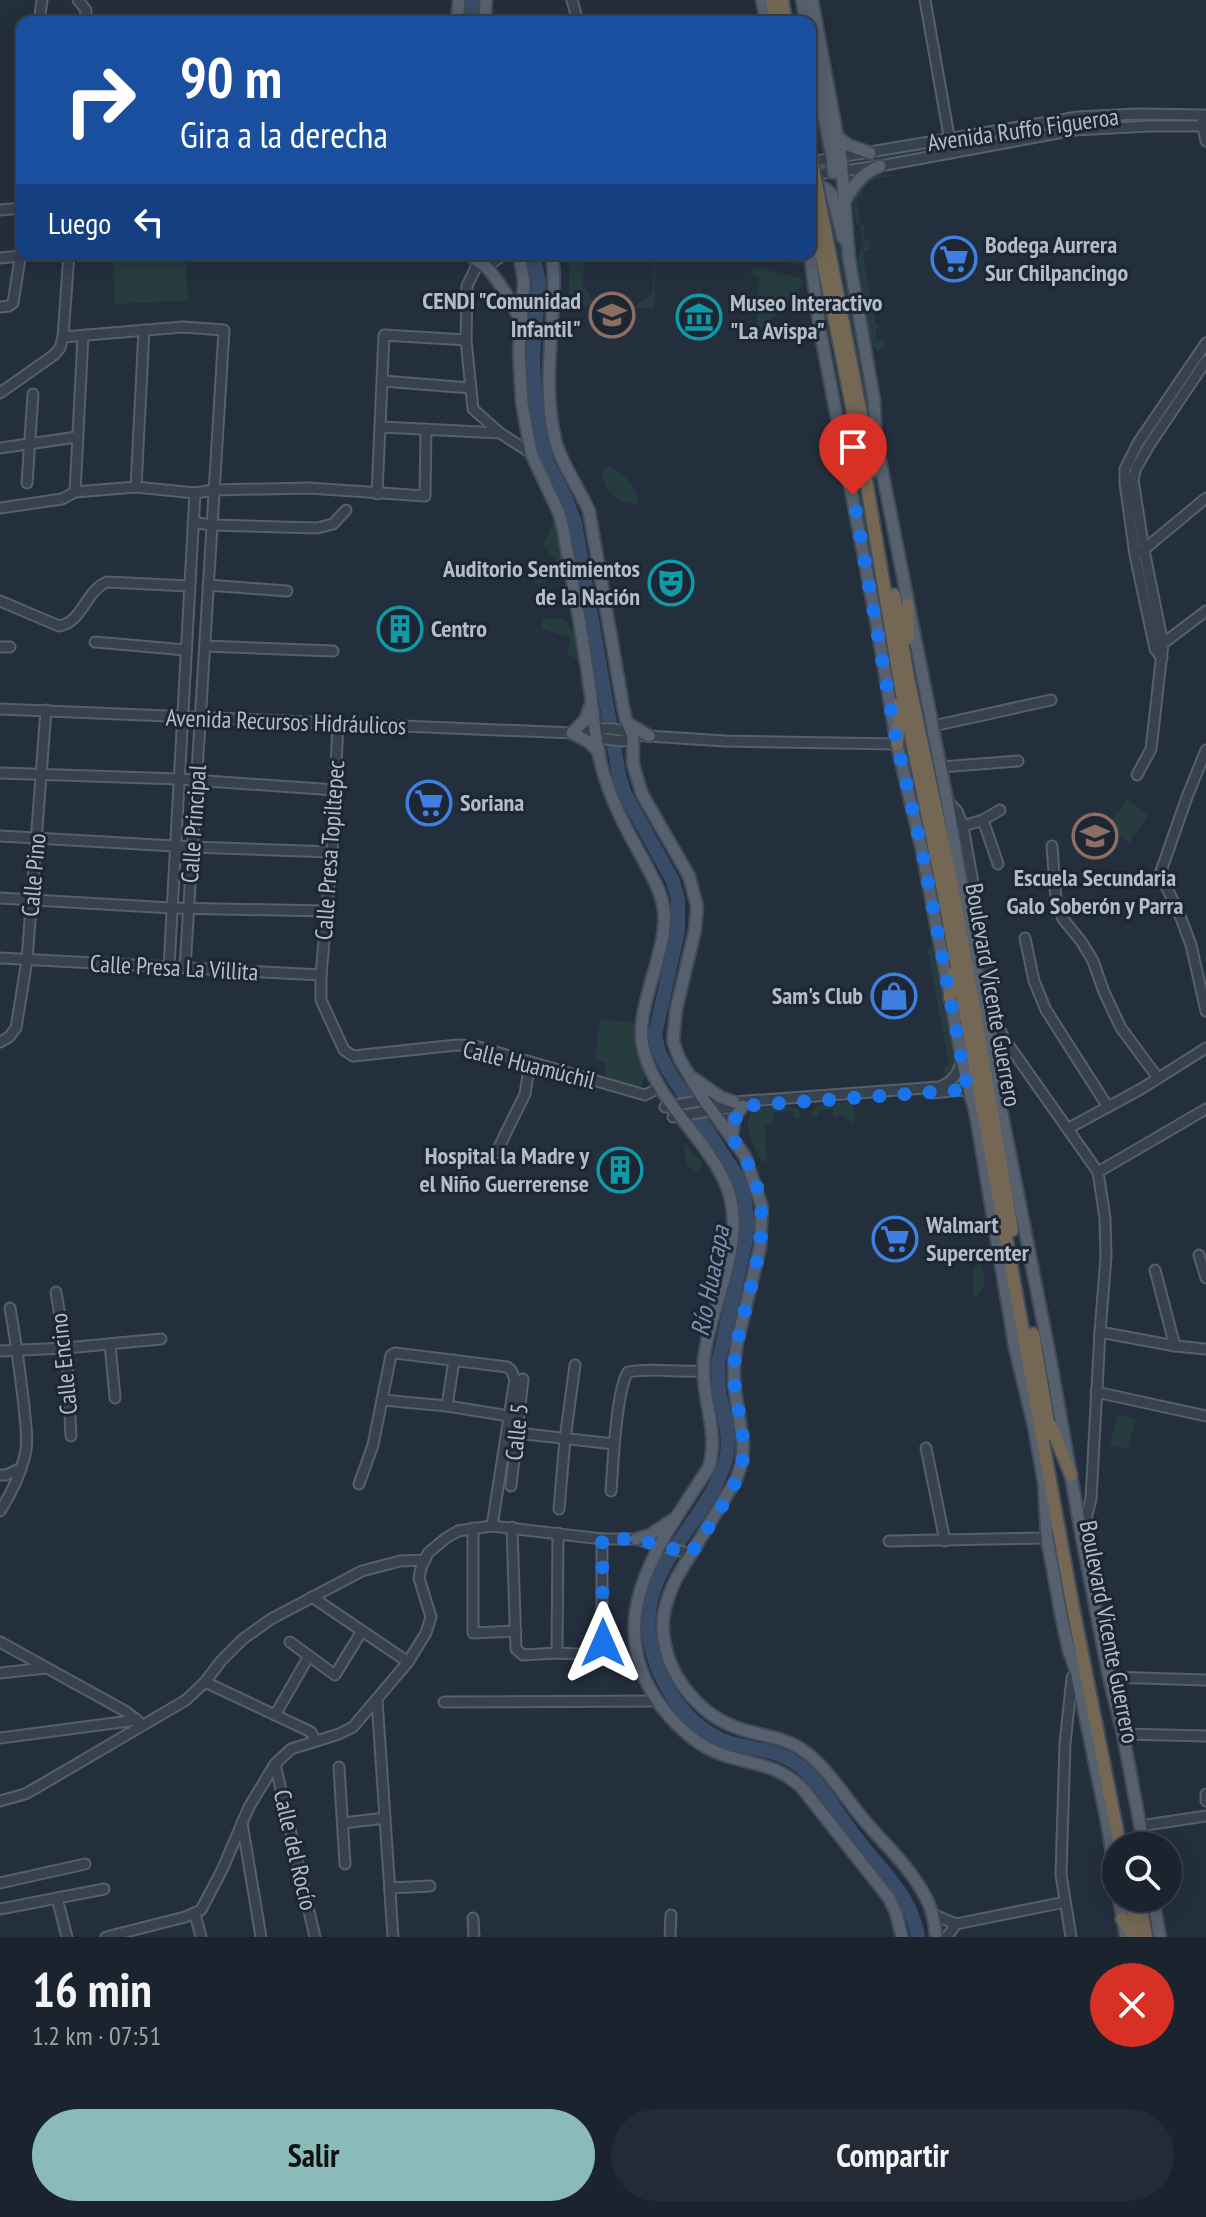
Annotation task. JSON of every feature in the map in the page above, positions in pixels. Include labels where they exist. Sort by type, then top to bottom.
[{"type":"highway","name":"Boulevard Vicente Guerrero","points":[[816,202],[869,450],[904,683],[1075,1621],[1117,1832]]},
{"type":"highway","points":[[897,744],[908,605]]},
{"type":"highway","name":"Boulevard Vicente Guerrero","points":[[904,683],[951,881],[1081,1613],[1125,1832]]},
{"type":"highway","points":[[950,998],[955,963]]},
{"type":"highway","points":[[1047,1416],[1071,1475]]},
{"type":"highway","points":[[1044,1483],[1058,1525]]},
{"type":"highway","points":[[1133,1912],[1136,1937]]},
{"type":"highway","points":[[1142,1912],[1146,1937]]},
{"type":"highway","points":[[1122,1919],[1136,1937]]},
{"type":"main road","points":[[816,22],[837,136],[836,158]]},
{"type":"main road","points":[[816,70],[836,158]]},
{"type":"main road","points":[[837,136],[848,145],[870,153]]},
{"type":"main road","name":"Boulevard Vicente Guerrero","points":[[836,158],[845,201],[849,258],[869,371],[876,440],[941,767],[1001,1109],[1082,1538],[1141,1832]]},
{"type":"main road","points":[[845,201],[861,176],[880,166]]},
{"type":"main road","points":[[816,188],[825,188],[832,195],[849,258]]},
{"type":"main road","points":[[520,260],[524,282],[520,376],[531,453],[563,528],[592,703],[612,798],[658,888],[664,908],[664,927],[644,1015],[642,1041],[651,1070],[669,1105],[709,1155],[727,1187],[733,1217],[729,1254],[710,1331],[704,1371],[713,1454],[709,1467],[646,1570],[636,1601],[635,1641],[640,1669],[669,1717],[702,1745],[779,1770],[803,1789],[889,1898],[902,1937]]},
{"type":"main road","points":[[553,260],[549,390],[555,439],[589,511],[626,731],[642,794],[679,856],[695,891],[695,930],[673,1026],[673,1041],[689,1075],[745,1156],[763,1214],[760,1247],[734,1364],[743,1443],[742,1462],[736,1480],[677,1577],[665,1609],[663,1629],[667,1651],[675,1673],[689,1693],[717,1719],[791,1743],[812,1757],[908,1870],[926,1897],[936,1937]]},
{"type":"main road","name":"Boulevard Vicente Guerrero","points":[[811,260],[820,330],[897,744],[922,850],[968,1092],[976,1116],[1015,1348],[1034,1427],[1044,1483],[1047,1538],[1062,1620],[1076,1671],[1109,1832]]},
{"type":"main road","points":[[478,261],[515,307],[521,322]]},
{"type":"main road","points":[[592,703],[585,720],[572,733],[589,742],[599,738]]},
{"type":"main road","points":[[626,731],[635,729],[649,736]]},
{"type":"main road","points":[[689,1075],[720,1097],[738,1104],[732,1138]]},
{"type":"main road","points":[[636,1539],[650,1535],[678,1514]]},
{"type":"main road","points":[[636,1539],[645,1551],[646,1570]]},
{"type":"main road","points":[[1121,1912],[1126,1937]]},
{"type":"main road","points":[[1156,1912],[1160,1937]]},
{"type":"street","points":[[925,0],[952,153]]},
{"type":"street","name":"Avenida Ruffo Figueroa","points":[[816,161],[1078,117],[1137,114],[1204,120]]},
{"type":"street","points":[[1204,120],[1206,141]]},
{"type":"street","name":"Avenida Ruffo Figueroa","points":[[816,174],[880,166],[1075,130],[1204,120]]},
{"type":"street","points":[[0,307],[13,303],[20,260]]},
{"type":"street","points":[[0,393],[60,348],[69,260]]},
{"type":"street","points":[[478,261],[467,286],[466,340],[473,409],[500,433],[531,453]]},
{"type":"street","name":"Calle Principal","points":[[144,330],[183,327],[224,330],[185,968]]},
{"type":"street","points":[[63,337],[144,330],[136,487]]},
{"type":"street","points":[[377,494],[384,335],[466,340]]},
{"type":"street","points":[[75,492],[83,336]]},
{"type":"street","points":[[1137,775],[1151,749],[1162,658],[1125,483],[1125,469],[1138,443],[1206,343]]},
{"type":"street","points":[[1140,553],[1133,480],[1136,468],[1206,361]]},
{"type":"street","points":[[383,381],[470,388]]},
{"type":"street","points":[[27,483],[33,394]]},
{"type":"street","points":[[381,427],[500,433]]},
{"type":"street","points":[[0,508],[62,499],[75,492],[136,487],[195,493],[309,488],[425,496],[426,429]]},
{"type":"street","points":[[0,448],[77,437]]},
{"type":"street","name":"Calle Principal","points":[[169,967],[195,493]]},
{"type":"street","points":[[1140,553],[1206,498]]},
{"type":"street","points":[[193,522],[317,528],[333,524],[346,510]]},
{"type":"street","points":[[0,601],[59,626],[71,621],[97,587],[107,582],[189,586]]},
{"type":"street","points":[[208,585],[287,591]]},
{"type":"street","points":[[1159,646],[1206,611]]},
{"type":"street","points":[[95,642],[186,650]]},
{"type":"street","points":[[205,646],[333,651]]},
{"type":"street","points":[[933,726],[1051,700]]},
{"type":"street","name":"Avenida Recursos Hidráulicos","points":[[0,709],[572,733],[599,738],[626,731]]},
{"type":"street","name":"Calle Pino","points":[[4,1040],[16,1028],[27,960],[46,710]]},
{"type":"street","name":"Calle Presa Topiltepec","points":[[338,724],[321,1000],[344,1050],[353,1056]]},
{"type":"street","points":[[649,736],[725,741],[897,744]]},
{"type":"street","points":[[1206,750],[1160,874],[1191,945],[1206,1011]]},
{"type":"street","points":[[941,767],[1018,761]]},
{"type":"street","points":[[0,773],[179,779],[335,790]]},
{"type":"street","points":[[947,800],[957,811],[963,826],[998,1026],[1098,1172],[1106,1231],[1091,1499],[1082,1538]]},
{"type":"street","points":[[963,826],[983,820],[1000,810]]},
{"type":"street","points":[[983,820],[998,864]]},
{"type":"street","points":[[0,836],[332,852]]},
{"type":"street","points":[[1052,846],[1056,900],[1063,919],[1093,961],[1121,1028],[1158,1078]]},
{"type":"street","points":[[0,898],[171,908],[326,911]]},
{"type":"street","points":[[1025,938],[1034,981],[1046,1010],[1108,1107]]},
{"type":"street","name":"Calle Presa La Villita","points":[[0,958],[321,975]]},
{"type":"street","points":[[642,1041],[647,1071],[655,1090],[669,1105],[968,1092]]},
{"type":"street","name":"Calle Huamúchil","points":[[353,1056],[457,1045],[475,1046],[645,1095],[655,1090]]},
{"type":"street","points":[[1069,1128],[1206,1048]]},
{"type":"street","points":[[738,1104],[939,1087],[956,1076],[962,1060]]},
{"type":"street","points":[[496,1153],[525,1094],[530,1063]]},
{"type":"street","points":[[677,1117],[708,1105]]},
{"type":"street","points":[[1098,1172],[1206,1109]]},
{"type":"street","points":[[1199,1255],[1206,1278]]},
{"type":"street","points":[[1155,1270],[1175,1346]]},
{"type":"street","name":"Calle Encino","points":[[56,1292],[66,1348],[71,1436]]},
{"type":"street","name":"Calle Encino","points":[[0,1511],[13,1491],[25,1458],[27,1441],[18,1349],[10,1308]]},
{"type":"street","points":[[1100,1332],[1206,1349]]},
{"type":"street","points":[[0,1351],[161,1339]]},
{"type":"street","points":[[110,1344],[115,1398]]},
{"type":"street","points":[[359,1484],[373,1445],[391,1355],[395,1353],[507,1367],[515,1379],[492,1526]]},
{"type":"street","points":[[447,1406],[454,1360]]},
{"type":"street","points":[[559,1509],[575,1365]]},
{"type":"street","points":[[611,1491],[614,1444],[622,1390],[628,1372],[704,1371]]},
{"type":"street","name":"Calle 5","points":[[511,1486],[523,1379]]},
{"type":"street","points":[[1096,1392],[1206,1416]]},
{"type":"street","points":[[382,1400],[509,1416]]},
{"type":"street","points":[[517,1433],[614,1444]]},
{"type":"street","points":[[926,1448],[945,1541]]},
{"type":"street","points":[[0,1475],[19,1469]]},
{"type":"street","points":[[1077,1502],[1087,1503],[1091,1499]]},
{"type":"street","points":[[110,1937],[201,1910],[263,1781],[275,1764],[291,1749],[353,1727],[408,1662],[426,1633],[431,1617],[419,1578],[421,1568],[428,1553],[446,1538],[473,1528],[512,1527],[602,1539],[636,1539],[689,1554]]},
{"type":"street","points":[[512,1527],[516,1649],[523,1655],[597,1655],[602,1651],[602,1539]]},
{"type":"street","points":[[473,1528],[473,1633],[516,1631]]},
{"type":"street","points":[[557,1653],[558,1533]]},
{"type":"street","points":[[889,1541],[1047,1538]]},
{"type":"street","points":[[0,1801],[25,1794],[140,1722],[186,1700],[243,1639],[271,1619],[362,1571],[400,1561],[425,1560]]},
{"type":"street","points":[[312,1597],[408,1662]]},
{"type":"street","points":[[290,1642],[335,1675],[362,1631]]},
{"type":"street","points":[[0,1642],[140,1722]]},
{"type":"street","points":[[275,1715],[309,1656]]},
{"type":"street","points":[[0,1673],[46,1668]]},
{"type":"street","points":[[1071,1937],[1061,1875],[1065,1744],[1072,1678],[1076,1671]]},
{"type":"street","points":[[1109,1677],[1206,1680]]},
{"type":"street","points":[[205,1682],[311,1732],[315,1740]]},
{"type":"street","points":[[377,1700],[393,1937]]},
{"type":"street","points":[[444,1702],[657,1701]]},
{"type":"street","points":[[0,1738],[140,1722]]},
{"type":"street","points":[[1123,1734],[1206,1736]]},
{"type":"street","name":"Calle del Rocío","points":[[275,1764],[315,1937]]},
{"type":"street","points":[[339,1767],[345,1864]]},
{"type":"street","points":[[1206,1794],[1206,1801]]},
{"type":"street","points":[[1140,1826],[1206,1816]]},
{"type":"street","points":[[343,1823],[385,1818]]},
{"type":"street","points":[[242,1823],[261,1937]]},
{"type":"street","points":[[0,1883],[85,1864]]},
{"type":"street","points":[[390,1888],[430,1886]]},
{"type":"street","points":[[0,1909],[104,1889]]},
{"type":"street","points":[[57,1898],[67,1937]]},
{"type":"street","points":[[932,1914],[956,1924],[1065,1902]]},
{"type":"street","points":[[195,1914],[201,1937]]},
{"type":"street","points":[[670,1937],[671,1915]]},
{"type":"street","points":[[473,1918],[474,1937]]},
{"type":"street","points":[[947,1937],[956,1924]]},
{"type":"green space","points":[[816,110],[824,150],[819,151],[816,134]]},
{"type":"green space","points":[[1163,118],[1163,123],[1066,128],[1065,122]]},
{"type":"green space","points":[[1056,124],[1057,131],[968,146],[967,138]]},
{"type":"green space","points":[[945,143],[946,151],[862,165],[860,157]]},
{"type":"green space","points":[[882,174],[896,175],[869,183],[861,198],[856,200],[860,225],[866,225],[864,241],[870,240],[870,249],[863,252],[874,317],[877,318],[875,323],[879,324],[876,341],[883,339],[885,346],[878,352],[871,343],[864,301],[858,258],[863,246],[853,200],[861,184]]},
{"type":"green space","points":[[832,221],[841,243],[872,413],[869,414]]},
{"type":"green space","points":[[112,260],[186,260],[188,301],[115,304]]},
{"type":"green space","points":[[569,260],[584,260],[583,286],[597,306],[569,304]]},
{"type":"green space","points":[[652,260],[656,260],[654,308],[633,308],[652,293],[655,261]]},
{"type":"green space","points":[[780,260],[803,260],[803,263],[796,265]]},
{"type":"green space","points":[[753,266],[800,278],[804,283],[765,327],[756,328],[759,277],[750,275]]},
{"type":"green space","points":[[607,466],[628,480],[635,490],[638,503],[624,502],[612,495],[602,476],[602,469]]},
{"type":"green space","points":[[553,524],[557,525],[562,544],[563,569],[561,575],[535,585],[533,578],[557,563],[543,544]]},
{"type":"green space","points":[[543,618],[564,619],[576,634],[580,660],[567,655],[571,638],[541,629]]},
{"type":"green space","points":[[1127,799],[1148,815],[1129,843],[1107,827]]},
{"type":"green space","points":[[927,947],[932,947],[954,1059],[954,1067],[945,1076],[943,1067],[949,1064]]},
{"type":"green space","points":[[600,1019],[635,1023],[637,1056],[645,1076],[641,1087],[616,1082],[605,1076],[605,1063],[595,1060]]},
{"type":"green space","points":[[853,1102],[855,1124],[842,1116],[833,1117],[833,1109],[818,1110],[818,1117],[812,1114],[821,1104]]},
{"type":"green space","points":[[792,1106],[799,1110],[800,1118],[794,1119],[793,1111],[773,1112],[774,1122],[765,1127],[767,1163],[759,1158],[751,1139],[748,1119],[755,1108]]},
{"type":"green space","points":[[684,1143],[701,1161],[701,1169],[697,1171],[689,1167]]},
{"type":"green space","points":[[981,1263],[984,1282],[974,1298],[973,1269]]},
{"type":"green space","points":[[1118,1414],[1136,1419],[1128,1449],[1110,1445]]},
{"type":"waterway","name":"Río Huacapa","points":[[472,16],[473,0]]},
{"type":"waterway","name":"Río Huacapa","points":[[534,260],[539,282],[533,357],[541,439],[547,462],[575,523],[619,775],[625,794],[673,881],[678,899],[678,931],[655,1035],[668,1070],[737,1176],[747,1217],[747,1235],[718,1364],[727,1433],[726,1460],[704,1505],[663,1569],[649,1615],[650,1641],[667,1687],[676,1702],[699,1726],[728,1742],[785,1757],[810,1775],[897,1889],[909,1908],[918,1937]]},
{"type":"place","name":"Bodega Aurrera Sur Chilpancingo","points":[[954,259]]},
{"type":"place","name":"CENDI \"Comunidad Infantil\"","points":[[612,315]]},
{"type":"place","name":"Museo Interactivo \"La Avispa\"","points":[[699,317]]},
{"type":"place","name":"Auditorio Sentimientos de la Nación","points":[[671,583]]},
{"type":"place","name":"Centro","points":[[400,629]]},
{"type":"place","name":"Soriana","points":[[429,803]]},
{"type":"place","name":"Escuela Secundaria Galo Soberón y Parra","points":[[1095,836]]},
{"type":"place","name":"Sam's Club","points":[[894,996]]},
{"type":"place","name":"Hospital la Madre y el Niño Guerrerense","points":[[620,1170]]},
{"type":"place","name":"Walmart Supercenter","points":[[895,1239]]},
{"type":"route","points":[[603,1643],[602,1539],[636,1539],[691,1554],[736,1480],[742,1462],[743,1443],[734,1364],[760,1247],[763,1214],[745,1156],[732,1138],[738,1111],[743,1106],[813,1100],[968,1092],[922,850],[897,744],[853,495]]}]
